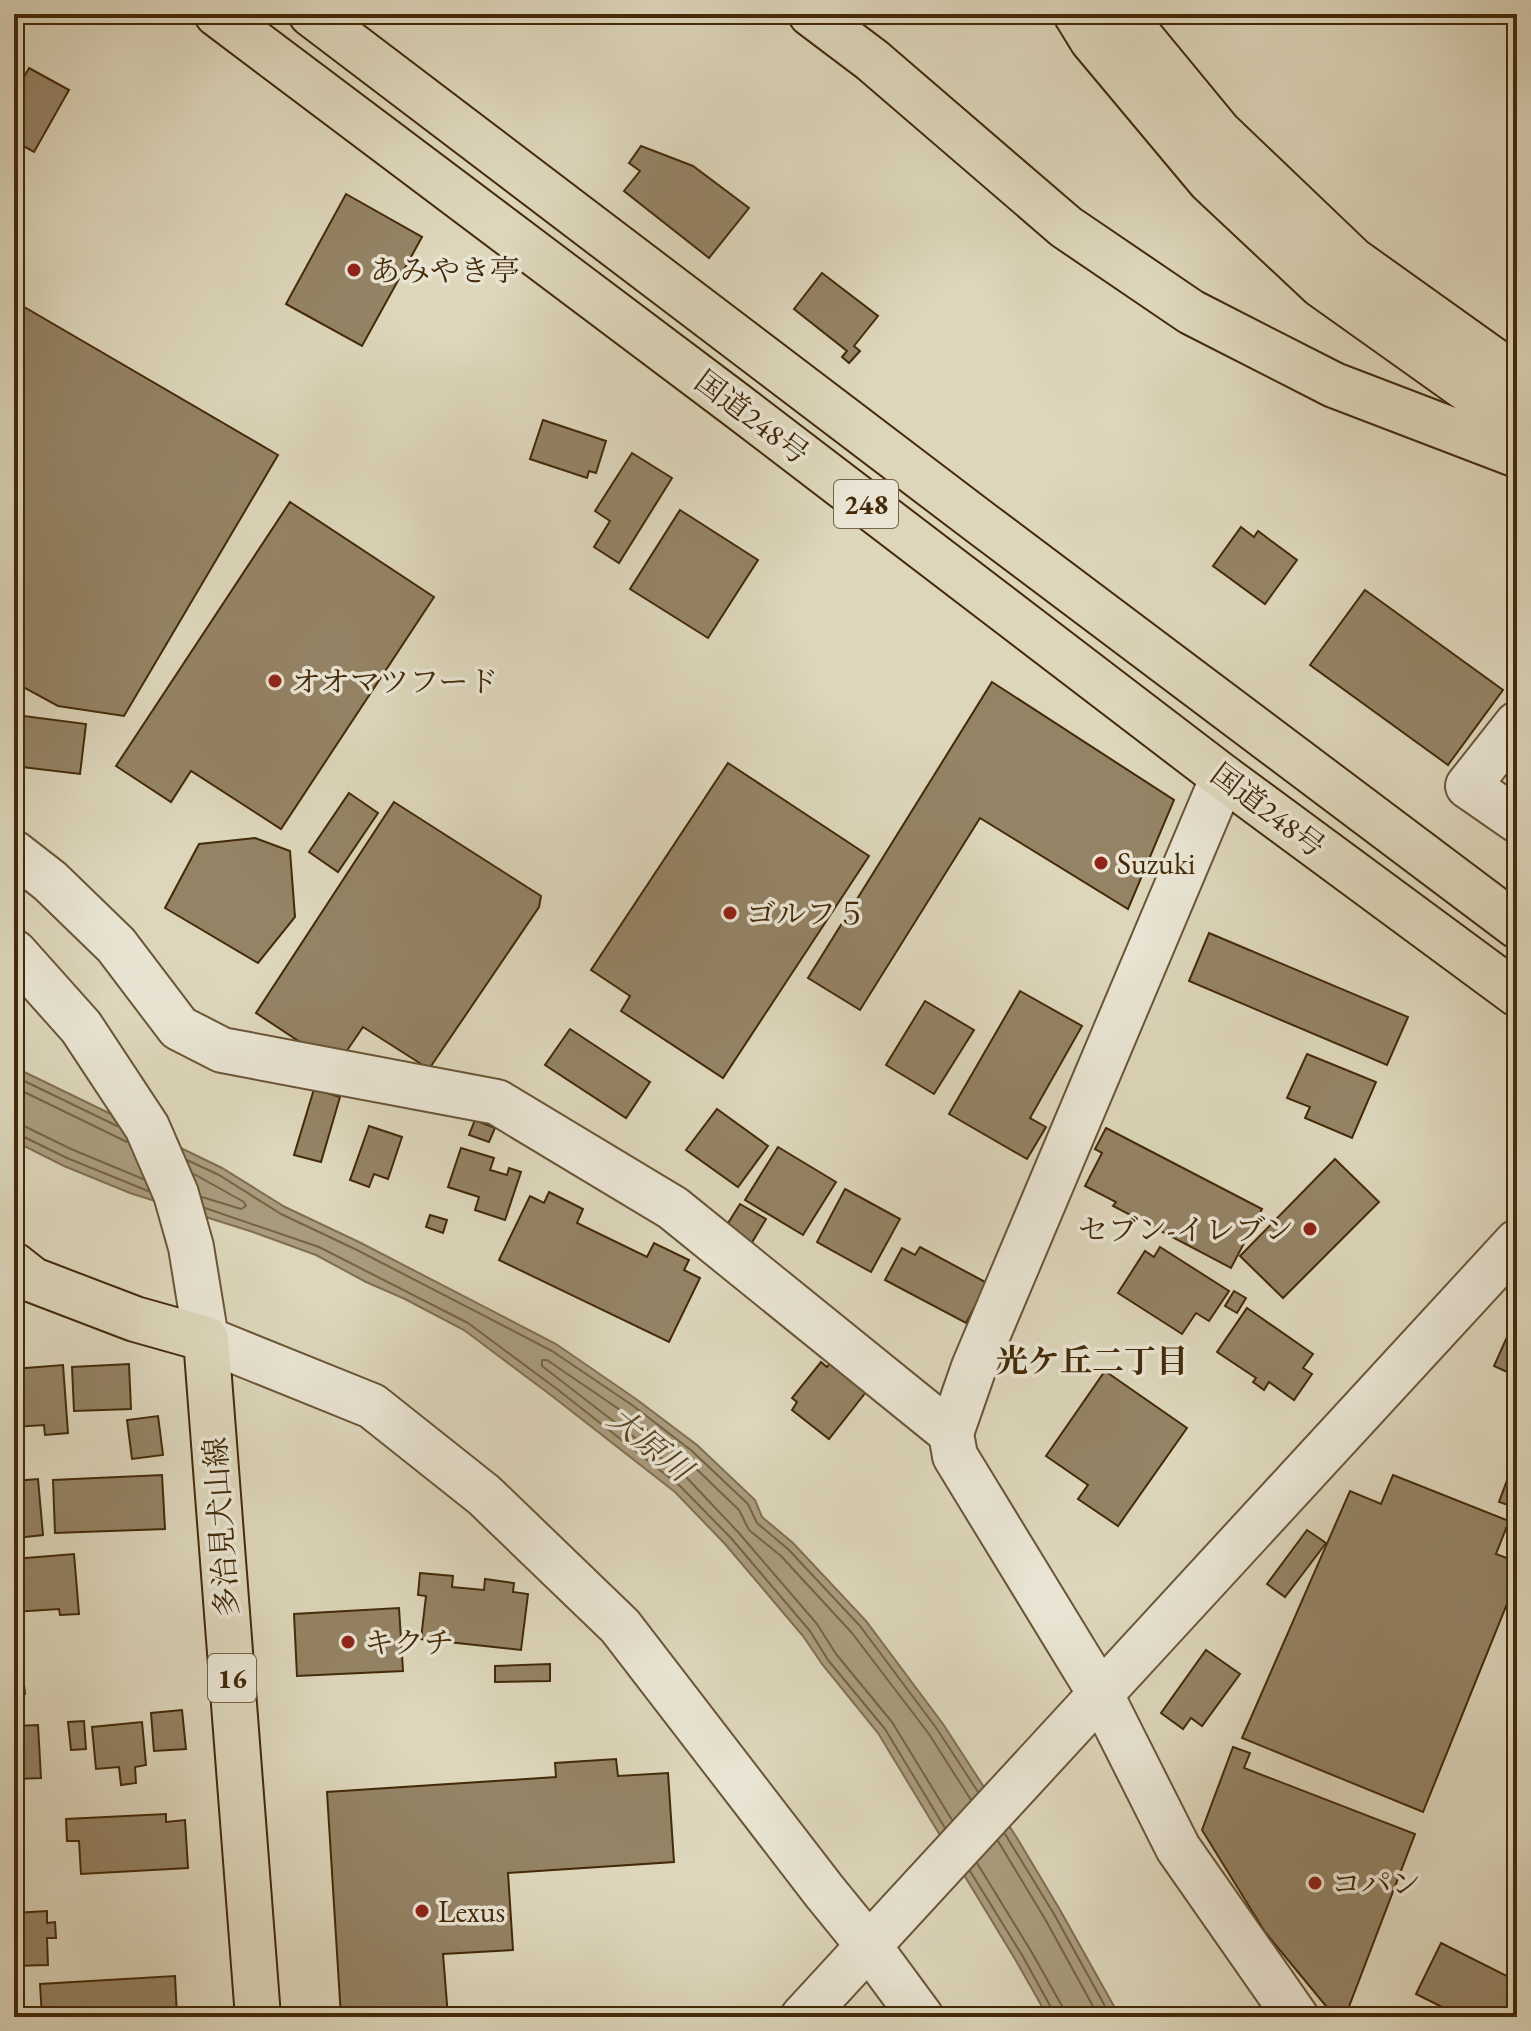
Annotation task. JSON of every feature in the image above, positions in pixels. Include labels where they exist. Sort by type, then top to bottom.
[{"type":"main road","name":"国道248号","points":[[217,14],[1223,777],[1517,994]]},
{"type":"main road","name":"国道248号","points":[[311,14],[1517,926]]},
{"type":"main road","points":[[811,14],[872,60],[1066,227],[1191,312],[1334,385],[1517,455]]},
{"type":"main road","points":[[1076,14],[1092,40],[1210,181],[1321,285],[1505,416],[1517,421]]},
{"type":"main road","points":[[1124,14],[1219,132],[1353,260],[1517,377]]},
{"type":"main road","points":[[14,1265],[33,1280],[135,1319],[206,1339]]},
{"type":"main road","name":"多治見犬山線","points":[[206,1339],[258,2017]]},
{"type":"street","points":[[1517,724],[1468,786],[1517,820]]},
{"type":"street","points":[[1223,777],[974,1367],[951,1433],[955,1456],[1092,1705],[1178,1848],[1296,2017]]},
{"type":"street","points":[[14,853],[50,881],[116,945],[179,1028],[222,1050],[497,1102],[673,1208],[951,1433]]},
{"type":"street","points":[[14,952],[81,1027],[147,1127],[176,1194],[191,1247],[206,1339],[372,1406],[484,1495],[620,1626],[921,2017]]},
{"type":"street","points":[[803,2017],[1517,1242]]},
{"type":"water","name":"大原川","points":[[14,1067],[222,1168],[285,1207],[556,1344],[697,1445],[755,1500],[762,1517],[793,1543],[866,1621],[943,1724],[1017,1838],[1120,2017],[1048,2017],[878,1733],[803,1636],[725,1544],[675,1492],[464,1330],[316,1255],[130,1193],[14,1141]]},
{"type":"building","points":[[29,68],[69,90],[34,152],[14,141],[14,95]]},
{"type":"building","points":[[641,146],[693,166],[749,208],[709,258],[624,191],[640,171],[629,163]]},
{"type":"building","name":"あみやき亭","points":[[346,194],[422,237],[362,346],[286,304]]},
{"type":"building","points":[[822,273],[878,316],[854,346],[860,351],[849,363],[842,357],[847,351],[794,309]]},
{"type":"building","points":[[14,301],[278,455],[124,716],[58,706],[16,683],[14,686]]},
{"type":"building","points":[[543,420],[606,441],[596,473],[589,471],[587,478],[530,459]]},
{"type":"building","points":[[632,453],[672,478],[619,563],[594,547],[610,521],[595,511]]},
{"type":"building","name":"オオマツフード","points":[[290,502],[434,597],[281,829],[191,771],[171,802],[116,766]]},
{"type":"building","points":[[680,510],[758,560],[708,638],[630,589]]},
{"type":"building","points":[[1241,527],[1254,537],[1258,531],[1297,560],[1265,604],[1213,566]]},
{"type":"building","points":[[1365,590],[1503,690],[1448,765],[1310,665]]},
{"type":"building","name":"Suzuki","points":[[992,682],[1174,800],[1128,909],[980,818],[860,1010],[808,978]]},
{"type":"building","points":[[16,715],[86,724],[80,774],[14,766]]},
{"type":"building","name":"ゴルフ５","points":[[728,763],[869,856],[723,1078],[621,1011],[630,996],[591,970]]},
{"type":"building","points":[[349,793],[378,813],[338,872],[309,852]]},
{"type":"building","points":[[394,802],[541,896],[539,907],[429,1069],[363,1027],[346,1052],[300,1042],[256,1013]]},
{"type":"building","points":[[255,838],[290,851],[295,917],[258,963],[165,908],[199,844]]},
{"type":"building","points":[[1209,933],[1408,1017],[1387,1065],[1189,981]]},
{"type":"building","points":[[1020,991],[1082,1026],[1030,1118],[1046,1127],[1027,1159],[949,1114]]},
{"type":"building","points":[[925,1001],[974,1030],[934,1094],[886,1065]]},
{"type":"building","points":[[570,1029],[650,1082],[626,1118],[545,1065]]},
{"type":"building","points":[[1307,1054],[1376,1082],[1352,1138],[1305,1118],[1310,1107],[1287,1098]]},
{"type":"building","points":[[314,1089],[340,1097],[321,1162],[294,1155]]},
{"type":"building","points":[[717,1109],[768,1146],[738,1187],[686,1150]]},
{"type":"building","points":[[475,1120],[495,1128],[489,1142],[469,1135]]},
{"type":"building","points":[[369,1126],[402,1137],[388,1179],[374,1174],[369,1187],[350,1180]]},
{"type":"building","points":[[1106,1128],[1262,1209],[1231,1268],[1113,1206],[1116,1202],[1085,1186],[1102,1153],[1095,1149]]},
{"type":"building","points":[[778,1147],[836,1182],[803,1235],[745,1200]]},
{"type":"building","points":[[461,1148],[494,1158],[490,1170],[507,1175],[509,1168],[521,1172],[505,1220],[475,1210],[479,1197],[448,1187]]},
{"type":"building","name":"セブン-イレブン","points":[[1335,1159],[1379,1202],[1283,1298],[1240,1256]]},
{"type":"building","points":[[845,1189],[900,1219],[871,1272],[817,1242]]},
{"type":"building","points":[[549,1192],[583,1209],[577,1223],[647,1257],[654,1243],[689,1260],[684,1270],[700,1278],[669,1342],[499,1260],[530,1196],[544,1203]]},
{"type":"building","points":[[740,1204],[766,1219],[751,1244],[725,1228]]},
{"type":"building","points":[[430,1215],[447,1220],[443,1233],[426,1227]]},
{"type":"building","points":[[920,1247],[987,1283],[966,1323],[885,1280],[902,1248],[915,1255]]},
{"type":"building","points":[[1160,1247],[1229,1291],[1209,1321],[1196,1313],[1182,1334],[1118,1293],[1145,1251],[1154,1257]]},
{"type":"building","points":[[1234,1291],[1246,1298],[1237,1313],[1225,1306]]},
{"type":"building","points":[[1247,1308],[1313,1354],[1303,1368],[1312,1374],[1294,1400],[1269,1382],[1264,1390],[1253,1382],[1256,1378],[1217,1352]]},
{"type":"building","points":[[1507,1337],[1517,1341],[1517,1388],[1512,1386],[1516,1376],[1494,1366]]},
{"type":"building","points":[[833,1359],[838,1362],[834,1367],[866,1392],[829,1439],[792,1410],[797,1402],[792,1398],[821,1362],[827,1367]]},
{"type":"building","points":[[129,1364],[131,1409],[74,1411],[72,1367]]},
{"type":"building","points":[[63,1365],[68,1433],[45,1435],[44,1425],[14,1427],[14,1369]]},
{"type":"building","points":[[1105,1371],[1187,1428],[1118,1526],[1078,1499],[1088,1485],[1046,1456]]},
{"type":"building","points":[[158,1416],[163,1455],[132,1459],[127,1420]]},
{"type":"building","points":[[162,1475],[165,1529],[55,1533],[53,1480]]},
{"type":"building","points":[[1393,1475],[1509,1521],[1496,1554],[1517,1562],[1517,1579],[1423,1812],[1242,1738],[1350,1491],[1381,1504]]},
{"type":"building","points":[[1509,1475],[1517,1477],[1517,1508],[1499,1502]]},
{"type":"building","points":[[38,1479],[43,1535],[17,1538],[17,1531],[14,1532],[14,1481]]},
{"type":"building","points":[[1307,1530],[1326,1543],[1285,1597],[1267,1584]]},
{"type":"building","points":[[74,1554],[79,1614],[60,1615],[59,1609],[14,1612],[14,1559]]},
{"type":"building","points":[[420,1573],[453,1576],[452,1587],[484,1590],[485,1579],[514,1583],[513,1592],[528,1594],[521,1650],[421,1639],[426,1596],[418,1595]]},
{"type":"building","name":"キクチ","points":[[399,1608],[403,1671],[297,1676],[294,1614]]},
{"type":"building","points":[[20,1646],[25,1694],[14,1696],[14,1647]]},
{"type":"building","points":[[1206,1650],[1240,1674],[1202,1726],[1191,1718],[1183,1729],[1161,1713]]},
{"type":"building","points":[[550,1664],[550,1681],[495,1682],[495,1666]]},
{"type":"building","points":[[182,1710],[186,1749],[154,1751],[151,1713]]},
{"type":"building","points":[[84,1721],[86,1749],[71,1750],[68,1722]]},
{"type":"building","points":[[142,1722],[146,1765],[135,1767],[136,1783],[121,1785],[119,1767],[96,1769],[92,1727]]},
{"type":"building","points":[[38,1725],[41,1778],[14,1779],[14,1726]]},
{"type":"building","name":"コパン","points":[[1233,1747],[1250,1753],[1244,1768],[1415,1834],[1345,2017],[1335,2017],[1265,1932],[1202,1830]]},
{"type":"building","name":"Lexus","points":[[616,1759],[618,1776],[668,1773],[674,1862],[508,1873],[513,1950],[443,1954],[448,2017],[341,2017],[327,1792],[556,1777],[555,1763]]},
{"type":"building","points":[[166,1814],[166,1822],[185,1820],[188,1868],[81,1874],[79,1841],[67,1841],[66,1819]]},
{"type":"building","points":[[47,1911],[47,1923],[55,1922],[56,1938],[47,1938],[48,1965],[14,1966],[14,1913]]},
{"type":"building","points":[[1441,1943],[1517,1981],[1517,2017],[1462,2017],[1416,1994]]},
{"type":"building","points":[[175,1976],[177,2017],[42,2017],[40,1984]]},
{"type":"place","name":"あみやき亭","points":[[354,270]]},
{"type":"place","name":"オオマツフード","points":[[275,681]]},
{"type":"place","name":"Suzuki","points":[[1101,863]]},
{"type":"place","name":"ゴルフ５","points":[[730,913]]},
{"type":"place","name":"セブン-イレブン","points":[[1310,1229]]},
{"type":"place","name":"キクチ","points":[[348,1642]]},
{"type":"place","name":"コパン","points":[[1315,1883]]},
{"type":"place","name":"Lexus","points":[[422,1911]]},
{"type":"district","name":"光ケ丘二丁目","points":[[1092,1361]]}]
